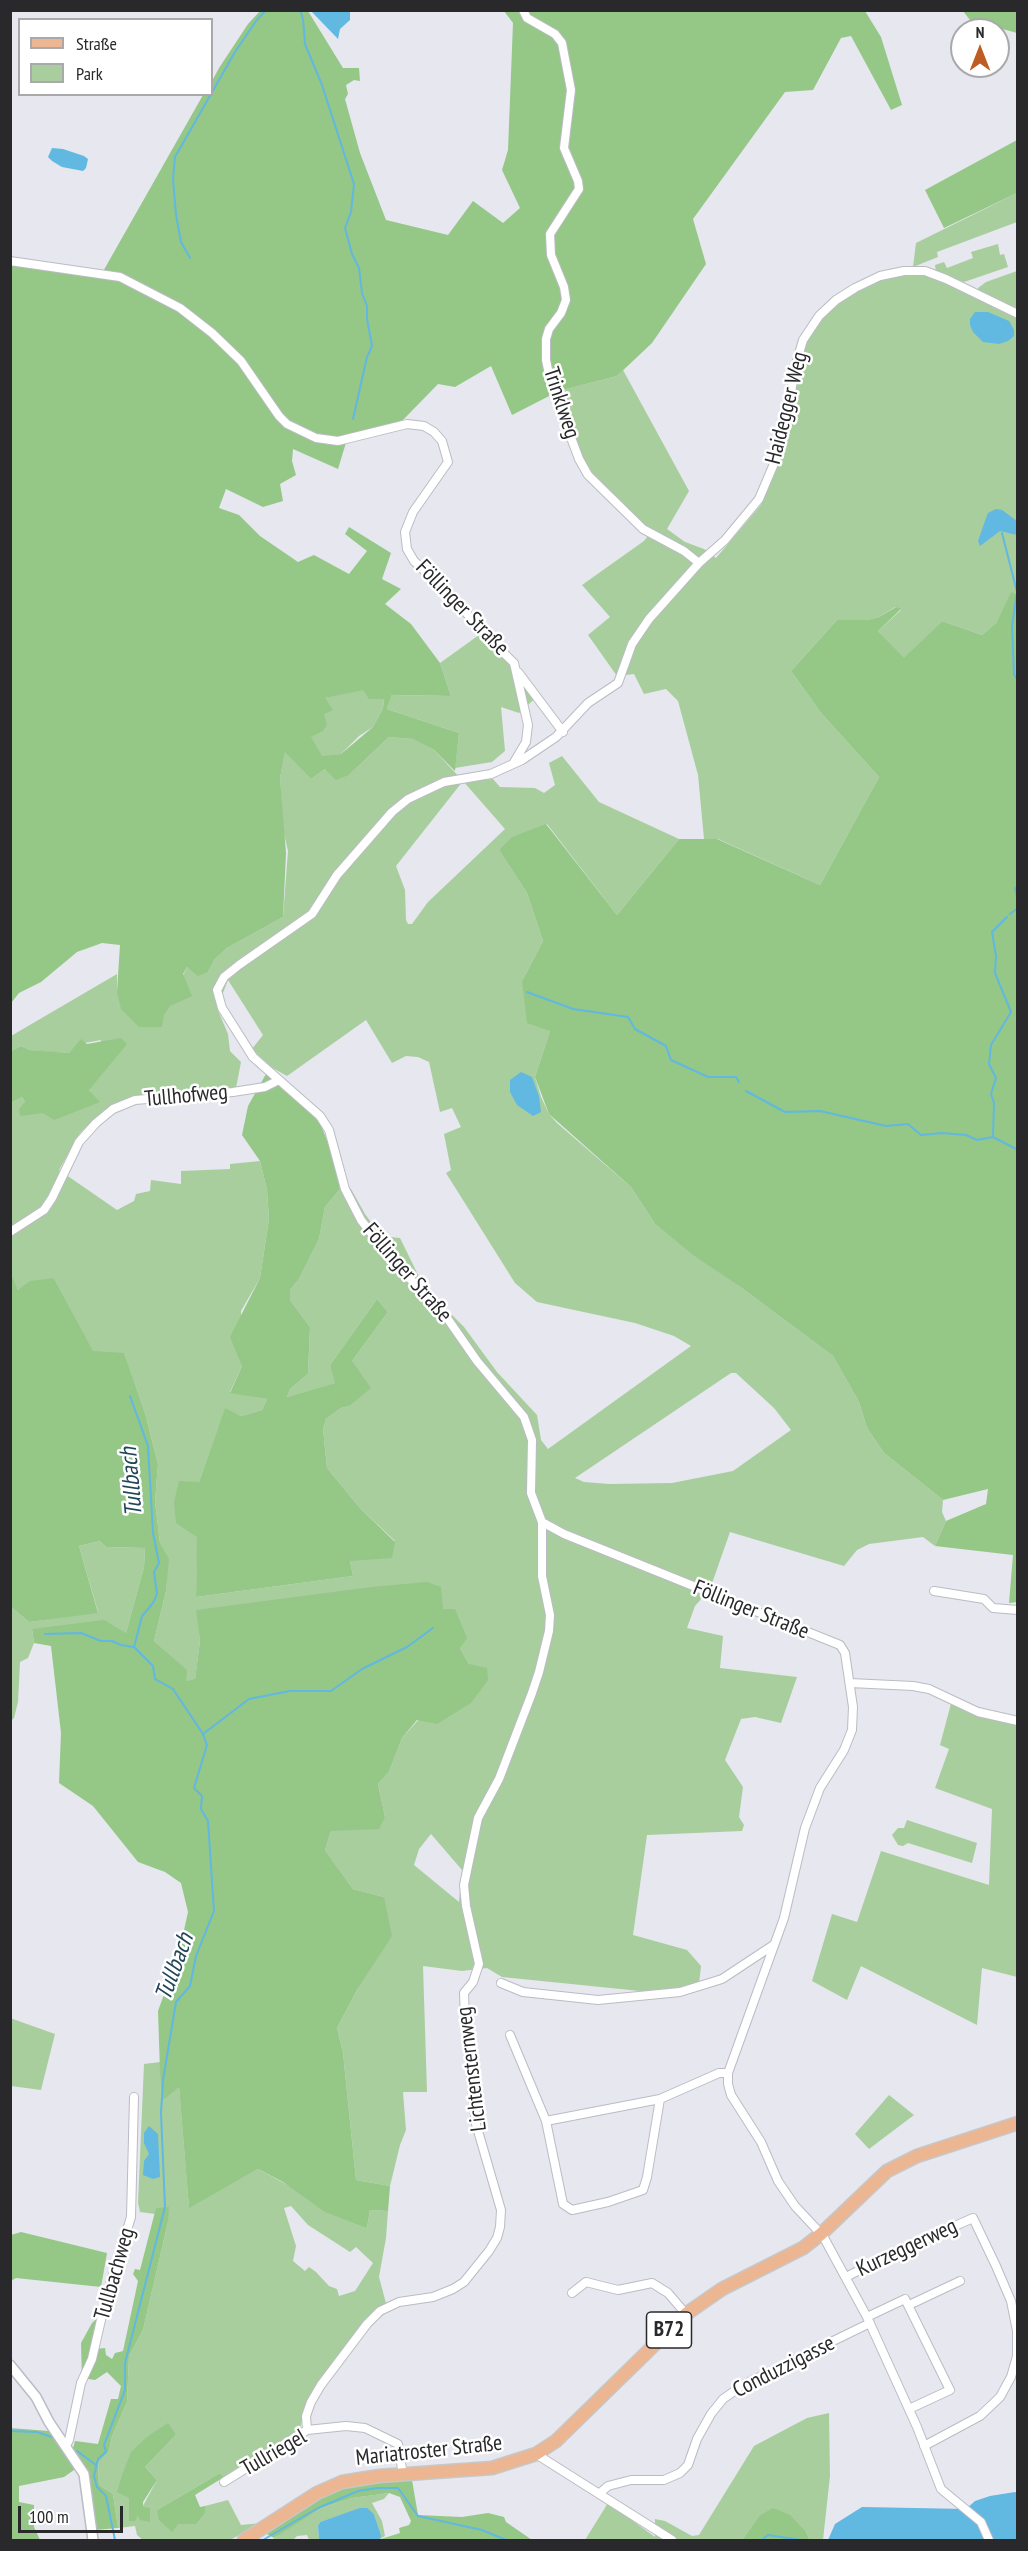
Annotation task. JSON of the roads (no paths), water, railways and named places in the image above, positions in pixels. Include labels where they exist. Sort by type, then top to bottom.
[{"type":"main road","name":"Mariatroster Straße","points":[[244,2541],[330,2486],[361,2478],[492,2468],[536,2454],[563,2435],[686,2314],[722,2289],[787,2257],[821,2234],[877,2179],[898,2165],[924,2154],[1017,2123]]},
{"type":"street","name":"Trinklweg","points":[[524,10],[527,18],[555,34],[562,43],[571,90],[564,148],[578,181],[579,189],[550,234],[551,255],[564,287],[566,300],[561,313],[549,329],[546,339],[546,360],[551,384],[579,459],[588,475],[643,529],[684,551],[699,563]]},
{"type":"street","name":"Föllinger Straße","points":[[10,261],[120,277],[180,308],[212,333],[241,361],[279,416],[293,427],[316,438],[338,441],[407,424],[424,426],[442,441],[448,456],[448,462],[411,517],[405,532],[407,549],[414,561],[456,600],[481,631],[509,657],[517,670],[528,725],[526,742],[513,764],[491,774],[444,782],[408,799],[392,812],[337,875],[312,914],[224,977],[217,990],[222,1008],[253,1057],[306,1101],[329,1130],[345,1189],[361,1220],[403,1273],[445,1315],[477,1361],[524,1417],[532,1440],[531,1493],[542,1522],[564,1534],[840,1646],[845,1653],[854,1707],[852,1730],[844,1750],[820,1788],[812,1808],[805,1828],[784,1917],[728,2073]]},
{"type":"street","name":"Haidegger Weg","points":[[513,764],[563,732],[588,704],[618,683],[636,636],[661,603],[739,524],[765,486],[781,447],[799,351],[809,330],[836,300],[880,276],[904,271],[925,271],[1017,314]]},
{"type":"street","points":[[517,670],[563,732]]},
{"type":"street","name":"Tullhofweg","points":[[10,1232],[44,1210],[79,1142],[113,1109],[135,1100],[233,1092],[265,1087],[279,1080]]},
{"type":"street","name":"Lichtensternweg","points":[[307,2430],[306,2416],[311,2402],[326,2378],[367,2324],[389,2306],[407,2300],[433,2297],[464,2282],[489,2251],[497,2238],[500,2227],[501,2210],[476,2124],[464,1993],[473,1982],[479,1964],[466,1906],[464,1885],[478,1818],[499,1779],[540,1672],[549,1631],[550,1615],[542,1576],[542,1522]]},
{"type":"street","points":[[934,1591],[984,1599],[993,1608],[1017,1610]]},
{"type":"street","points":[[850,1683],[929,1689],[978,1712],[1017,1721]]},
{"type":"street","points":[[501,1983],[523,1992],[598,2000],[680,1992],[722,1979],[772,1946]]},
{"type":"street","points":[[510,2034],[546,2121],[563,2204],[572,2210],[608,2202],[643,2190],[660,2100]]},
{"type":"street","points":[[546,2121],[660,2100],[719,2073],[728,2073],[730,2095],[761,2142],[778,2181],[795,2206],[821,2234]]},
{"type":"street","name":"Tullbachweg","points":[[66,2446],[81,2383],[92,2359],[107,2294],[132,2217],[134,2097]]},
{"type":"street","name":"Kurzeggerweg","points":[[846,2277],[973,2218],[996,2266],[1011,2301],[1017,2331],[1017,2356],[1011,2377],[1000,2397],[980,2416],[924,2446]]},
{"type":"street","name":"Kurzeggerweg","points":[[821,2234],[868,2320],[909,2409],[941,2489],[981,2522],[989,2541]]},
{"type":"street","name":"Kurzeggerweg","points":[[868,2320],[905,2299],[909,2305],[960,2281]]},
{"type":"street","points":[[572,2294],[585,2282],[618,2289],[652,2283],[668,2293],[686,2314]]},
{"type":"street","points":[[909,2305],[950,2390],[909,2409]]},
{"type":"street","name":"Conduzzigasse","points":[[600,2493],[608,2486],[631,2480],[664,2480],[680,2474],[688,2465],[697,2439],[711,2414],[723,2399],[743,2385],[868,2320]]},
{"type":"street","points":[[10,2365],[36,2397],[49,2422],[84,2474],[93,2541]]},
{"type":"street","name":"Tullriegel","points":[[224,2482],[307,2430],[356,2426],[398,2444],[403,2475]]},
{"type":"street","points":[[536,2454],[672,2541]]},
{"type":"water","points":[[311,11],[350,11],[350,20],[340,29],[338,39]]},
{"type":"water","points":[[52,148],[84,156],[88,159],[86,168],[83,171],[62,167],[48,157]]},
{"type":"water","points":[[975,312],[988,312],[1009,321],[1014,330],[1014,336],[999,344],[983,342],[973,332],[970,325],[970,319]]},
{"type":"water","points":[[996,509],[1002,510],[1017,521],[1017,535],[1000,531],[980,546],[978,541],[988,513]]},
{"type":"water","points":[[521,1072],[532,1077],[539,1096],[541,1112],[533,1116],[517,1105],[510,1092],[510,1080]]},
{"type":"water","points":[[149,2126],[158,2134],[160,2177],[153,2179],[143,2175],[144,2161],[149,2154],[144,2143],[144,2133]]},
{"type":"water","points":[[1017,2493],[1017,2540],[828,2540],[835,2524],[862,2507],[966,2509],[975,2501]]},
{"type":"water","points":[[360,2508],[367,2508],[374,2514],[381,2535],[380,2540],[319,2540],[320,2522]]},
{"type":"waterway","points":[[213,90],[235,52],[266,10]]},
{"type":"waterway","points":[[300,10],[305,44],[322,85],[354,184],[351,212],[345,228],[352,254],[359,268],[372,346],[367,357],[353,419]]},
{"type":"waterway","points":[[190,258],[181,242],[176,215],[173,179],[175,157],[210,96]]},
{"type":"waterway","points":[[1002,533],[1017,592],[1012,626],[1014,675],[1018,680]]},
{"type":"waterway","points":[[1018,887],[1015,888],[1018,900]]},
{"type":"waterway","points":[[1010,914],[1018,908]]},
{"type":"waterway","points":[[993,1137],[994,1103],[991,1094],[996,1078],[989,1064],[991,1045],[1011,1012],[995,973],[996,956],[992,932],[1007,917]]},
{"type":"waterway","points":[[527,992],[573,1009],[628,1017],[635,1029],[666,1046],[671,1060],[708,1077],[736,1077],[739,1082]]},
{"type":"waterway","points":[[746,1091],[785,1112],[820,1111],[886,1126],[908,1124],[921,1135],[942,1133],[966,1135],[977,1140],[993,1137],[1018,1150]]},
{"type":"waterway","name":"Tullbach","points":[[115,2540],[106,2496],[97,2487],[94,2476],[98,2459],[106,2452],[104,2445],[125,2390],[125,2363],[165,2207],[161,2113],[163,2080],[176,2002],[190,1986],[196,1956],[214,1911],[208,1821],[201,1809],[202,1796],[194,1788],[207,1745],[203,1734],[173,1689],[155,1679],[153,1666],[134,1647],[142,1616],[157,1594],[154,1572],[159,1563],[153,1533],[148,1446],[130,1396]]},
{"type":"waterway","points":[[203,1734],[249,1699],[290,1691],[331,1691],[362,1669],[407,1647],[433,1628]]},
{"type":"waterway","points":[[45,1634],[81,1633],[101,1641],[112,1641],[134,1647]]},
{"type":"waterway","points":[[10,2431],[37,2432],[52,2437]]},
{"type":"waterway","points":[[77,2451],[96,2465]]},
{"type":"waterway","points":[[263,2540],[318,2508],[358,2491],[377,2488],[398,2488],[418,2516],[482,2530],[506,2540]]},
{"type":"waterway","points":[[762,2540],[768,2535],[800,2540]]}]
